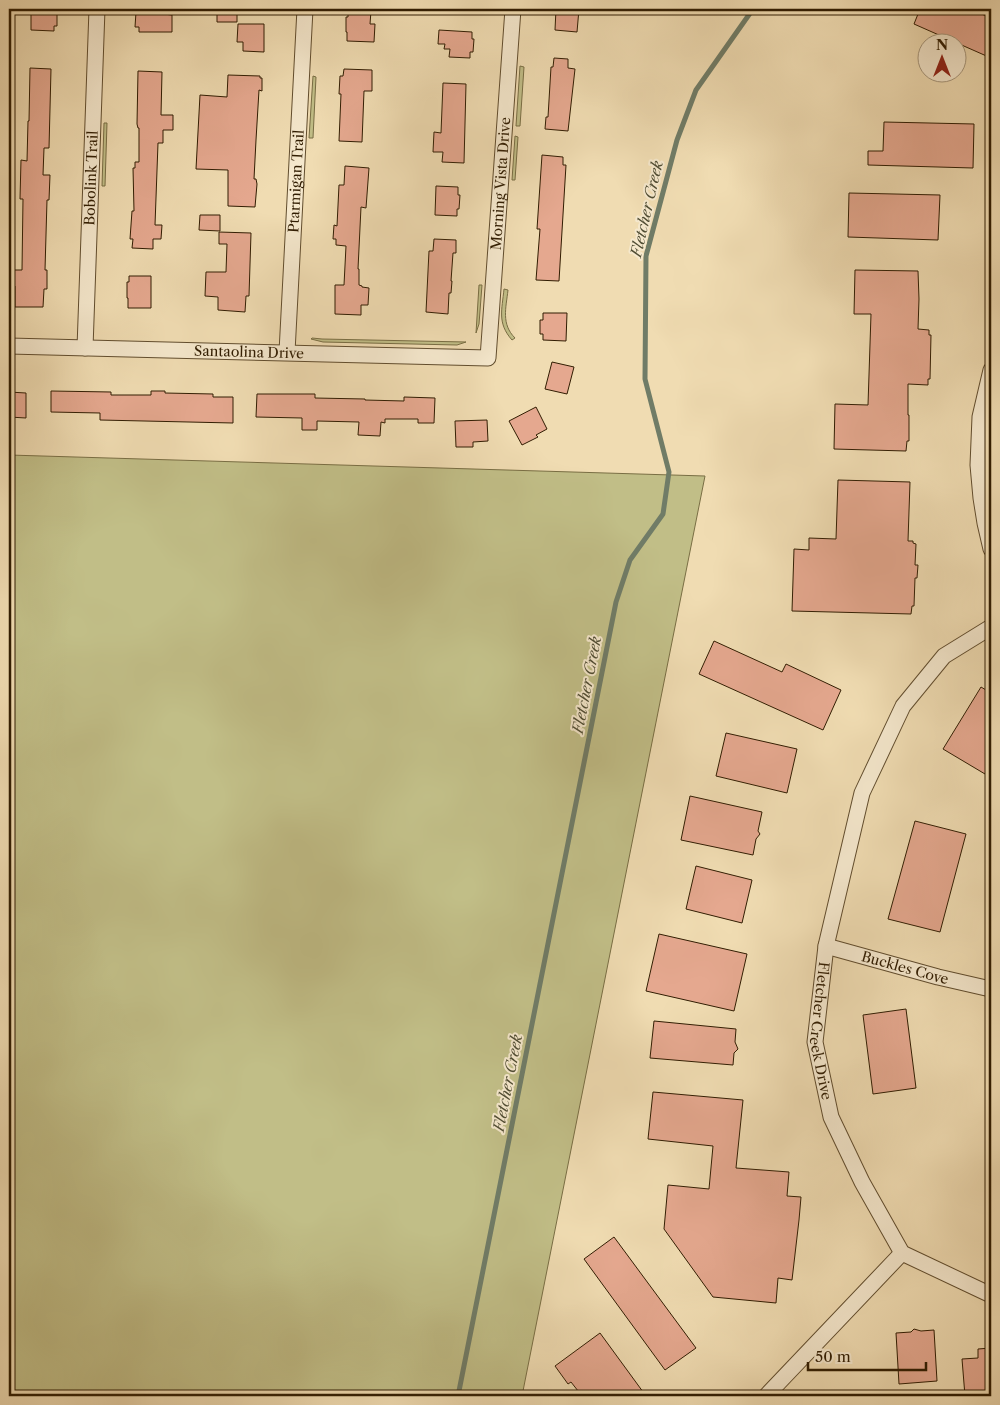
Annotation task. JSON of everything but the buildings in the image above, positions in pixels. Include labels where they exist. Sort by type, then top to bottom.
[{"type":"street","name":"Bobolink Trail","points":[[85,348],[97,9]]},
{"type":"street","name":"Ptarmigan Trail","points":[[287,352],[305,9]]},
{"type":"street","name":"Morning Vista Drive","points":[[488,358],[513,9]]},
{"type":"street","name":"Santaolina Drive","points":[[9,346],[488,358]]},
{"type":"street","points":[[991,370],[980,416],[978,465],[980,498],[991,549]]},
{"type":"street","name":"Fletcher Creek Drive","points":[[902,1253],[862,1182],[831,1117],[815,1042],[826,946],[862,793],[903,706],[944,656],[991,627]]},
{"type":"street","name":"Buckles Cove","points":[[826,946],[938,977],[986,988]]},
{"type":"street","points":[[766,1396],[902,1253],[991,1295]]},
{"type":"shaded area","points":[[520,66],[524,67],[520,126],[516,126]]},
{"type":"shaded area","points":[[313,76],[316,77],[313,138],[309,138]]},
{"type":"shaded area","points":[[104,123],[107,123],[105,186],[102,186]]},
{"type":"shaded area","points":[[515,136],[518,137],[515,180],[512,180]]},
{"type":"shaded area","points":[[479,285],[482,285],[479,324],[476,333]]},
{"type":"shaded area","points":[[504,289],[508,290],[506,321],[515,338],[512,340],[502,322]]},
{"type":"shaded area","points":[[312,338],[466,342],[457,345],[323,342]]},
{"type":"shaded area","points":[[9,455],[705,476],[522,1396],[9,1396]]},
{"type":"waterway","name":"Fletcher Creek","points":[[458,1396],[616,602],[630,560],[663,514],[669,472],[645,379],[646,256],[677,140],[696,90],[753,9]]}]
